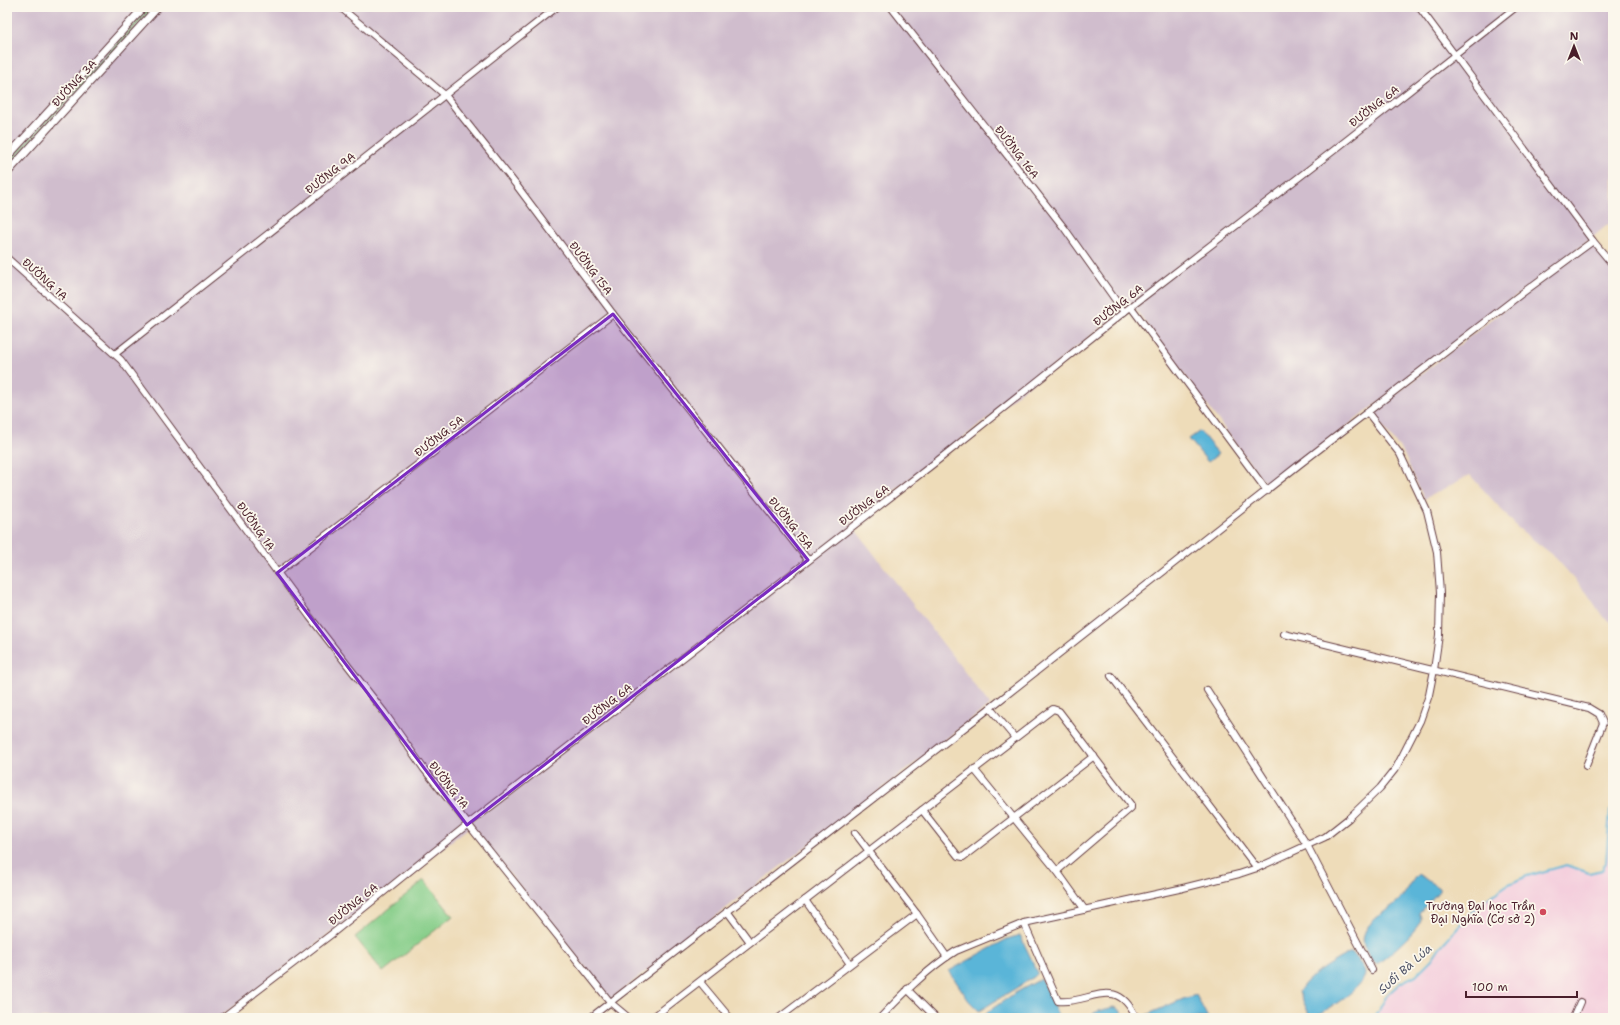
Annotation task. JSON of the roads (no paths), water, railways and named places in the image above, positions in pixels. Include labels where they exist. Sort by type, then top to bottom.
[{"type":"street","name":"ĐƯỜNG 3A","points":[[7,157],[144,7]]},
{"type":"street","name":"ĐƯỜNG 3A","points":[[7,173],[158,7]]},
{"type":"street","name":"ĐƯỜNG 15A","points":[[340,7],[446,95],[517,186],[613,314],[808,560]]},
{"type":"street","name":"ĐƯỜNG 9A","points":[[115,354],[557,7]]},
{"type":"street","name":"ĐƯỜNG 16A","points":[[891,7],[1065,229],[1124,312]]},
{"type":"street","points":[[1419,7],[1593,241],[1610,257],[1613,266]]},
{"type":"street","name":"ĐƯỜNG 6A","points":[[222,1018],[333,933],[467,825],[932,465],[1124,312],[1333,152],[1516,7]]},
{"type":"street","points":[[590,1018],[990,708],[1368,412],[1521,294],[1593,241]]},
{"type":"street","name":"ĐƯỜNG 1A","points":[[7,258],[115,354],[135,379],[277,573],[384,712],[424,769],[467,825],[611,1003],[629,1018]]},
{"type":"street","points":[[1131,307],[1267,491]]},
{"type":"street","name":"ĐƯỜNG 5A","points":[[277,573],[613,314]]},
{"type":"street","points":[[880,1018],[907,989],[947,957],[956,952],[1024,923],[1239,874],[1257,868],[1325,837],[1349,818],[1380,788],[1396,768],[1420,721],[1429,695],[1439,635],[1440,593],[1437,552],[1427,511],[1400,454],[1368,412]]},
{"type":"street","points":[[1284,634],[1589,708],[1600,714],[1603,723],[1586,766]]},
{"type":"street","points":[[1111,676],[1257,868]]},
{"type":"street","points":[[1206,690],[1307,845],[1372,970]]},
{"type":"street","points":[[990,708],[1016,738]]},
{"type":"street","points":[[652,1018],[1053,709],[1059,711],[1131,805],[1131,808],[1057,871]]},
{"type":"street","points":[[922,810],[958,856],[963,858],[1094,756]]},
{"type":"street","points":[[974,769],[1057,871],[1085,910]]},
{"type":"street","points":[[855,834],[947,957]]},
{"type":"street","points":[[804,900],[850,964]]},
{"type":"street","points":[[727,911],[750,942]]},
{"type":"street","points":[[779,1018],[916,914]]},
{"type":"street","points":[[1024,923],[1058,1001],[1067,1002],[1095,994],[1118,995],[1126,1002],[1136,1018]]},
{"type":"street","points":[[700,982],[730,1018]]},
{"type":"street","points":[[907,989],[936,1018]]},
{"type":"street","points":[[1573,1018],[1580,1002]]},
{"type":"water","points":[[1200,431],[1218,454],[1208,462],[1189,439]]},
{"type":"water","points":[[1418,874],[1439,888],[1439,891],[1419,913],[1421,919],[1415,929],[1395,950],[1377,964],[1370,958],[1366,950],[1363,942],[1364,934],[1372,922],[1401,898]]},
{"type":"water","points":[[1020,935],[1038,973],[979,1011],[969,1001],[949,971],[1007,939]]},
{"type":"water","points":[[1351,952],[1365,972],[1364,978],[1360,984],[1344,998],[1325,1011],[1312,1017],[1309,1014],[1299,992],[1314,975],[1329,964]]},
{"type":"water","points":[[1041,979],[1058,1018],[985,1018],[986,1013],[1015,993]]},
{"type":"water","points":[[1196,995],[1208,1018],[1145,1018],[1144,1016],[1183,999]]},
{"type":"water","points":[[1114,1007],[1119,1009],[1126,1018],[1085,1018],[1098,1011]]},
{"type":"waterway","name":"Suối Bà Lúa","points":[[1373,1018],[1387,995],[1400,983],[1416,975],[1432,959],[1440,947],[1464,920],[1481,903],[1507,885],[1527,876],[1567,865],[1589,873],[1602,870],[1606,863],[1610,811],[1613,810]]},
{"type":"place","name":"Trường Đại học Trần Đại Nghĩa (Cơ sở 2)","points":[[1543,912]]}]
